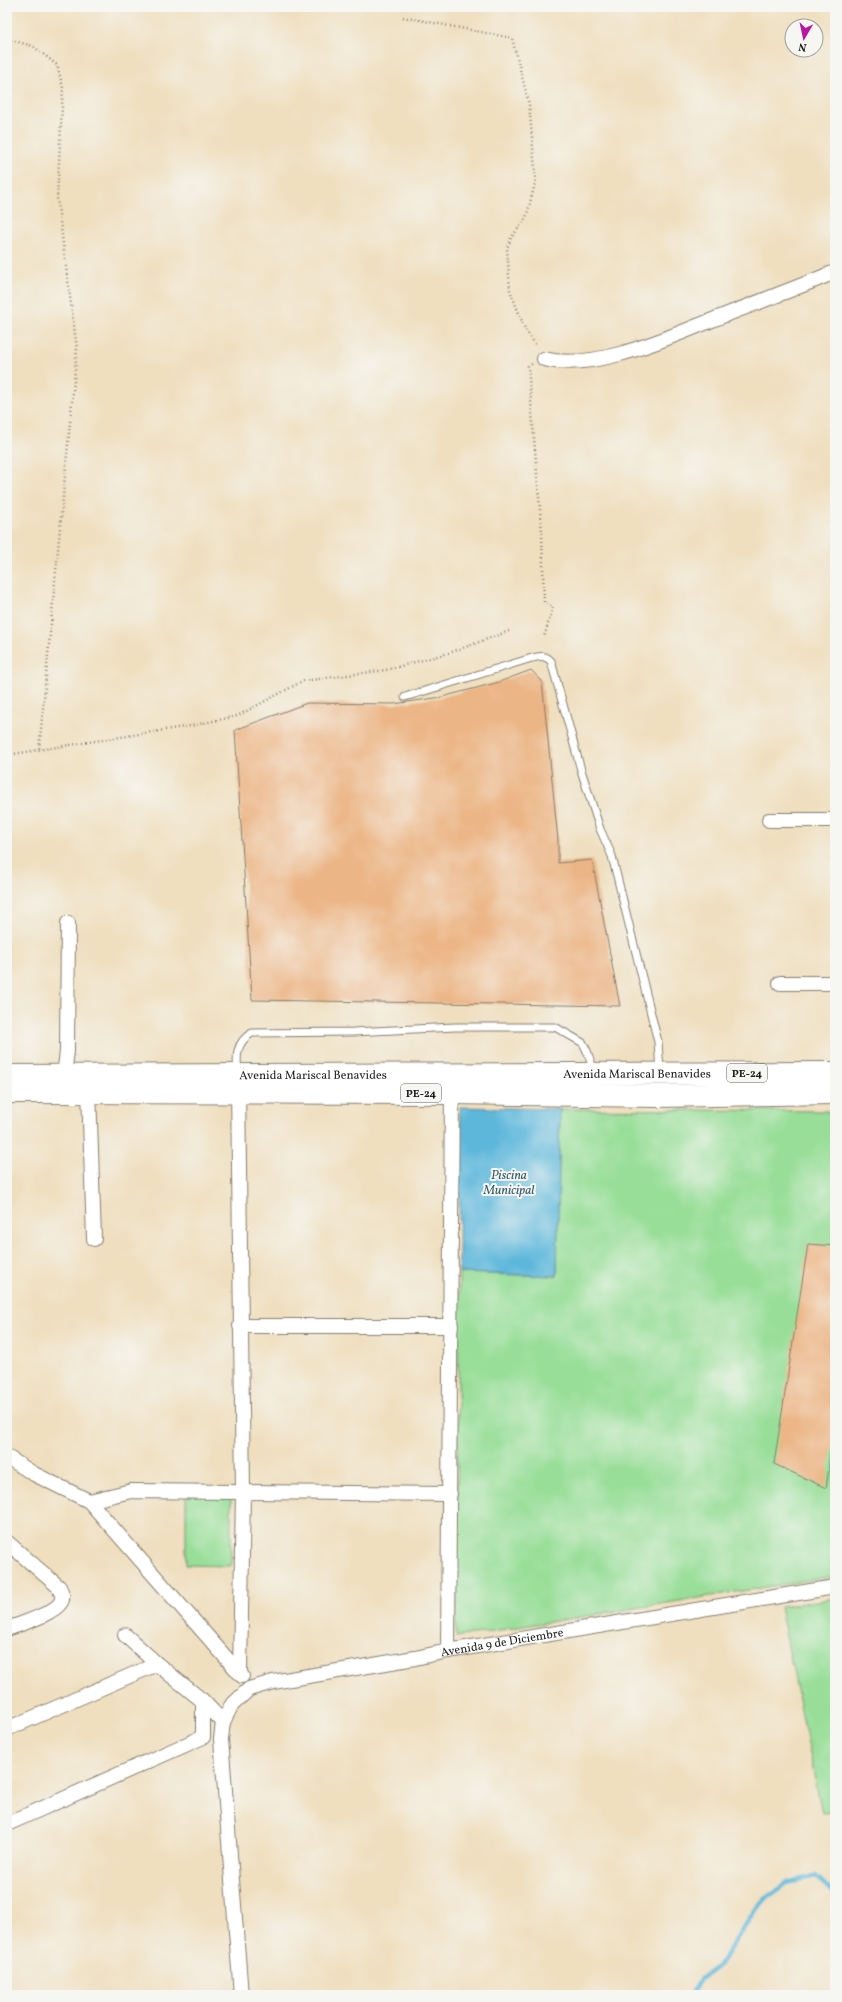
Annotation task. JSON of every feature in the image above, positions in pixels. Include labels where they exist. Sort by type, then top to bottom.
[{"type":"highway","name":"Avenida Mariscal Benavides","points":[[452,1084],[594,1073],[658,1085],[835,1073]]},
{"type":"highway","name":"Avenida Mariscal Benavides","points":[[7,1076],[64,1076],[238,1084],[658,1085],[835,1093]]},
{"type":"highway","name":"Avenida Mariscal Benavides","points":[[7,1092],[89,1091],[238,1084]]},
{"type":"street","points":[[544,359],[559,362],[604,358],[655,344],[835,272]]},
{"type":"street","points":[[769,820],[835,820]]},
{"type":"street","points":[[64,1076],[67,1051],[68,923]]},
{"type":"street","points":[[780,983],[835,983]]},
{"type":"street","points":[[238,1084],[242,1491],[240,1673]]},
{"type":"street","points":[[448,1650],[452,1084]]},
{"type":"street","points":[[89,1091],[94,1240]]},
{"type":"street","points":[[240,1326],[451,1326]]},
{"type":"street","points":[[7,1457],[34,1474],[89,1501],[240,1673],[249,1689]]},
{"type":"street","points":[[89,1501],[131,1492],[242,1491],[450,1494]]},
{"type":"street","points":[[7,1542],[59,1587],[63,1594],[62,1601],[54,1610],[7,1629]]},
{"type":"street","name":"Avenida 9 de Diciembre","points":[[241,1995],[221,1758],[222,1722],[231,1706],[249,1689],[273,1682],[415,1658],[448,1650],[835,1587]]},
{"type":"street","points":[[125,1635],[157,1664],[203,1701],[222,1722]]},
{"type":"street","points":[[7,1728],[157,1664]]},
{"type":"street","points":[[7,1824],[203,1737],[203,1701]]},
{"type":"lane","points":[[405,697],[532,658],[542,656],[548,657],[551,661],[580,770],[600,829],[612,856],[658,1042],[658,1085]]},
{"type":"lane","points":[[238,1084],[236,1054],[244,1037],[252,1033],[354,1032],[456,1027],[555,1027],[583,1043],[594,1073]]},
{"type":"path","points":[[403,17],[512,38],[529,104],[536,180],[526,218],[511,238],[507,248],[510,290],[525,329],[544,359],[528,366],[542,533],[544,602],[553,607],[544,638]]},
{"type":"path","points":[[7,39],[33,46],[57,65],[62,88],[57,198],[77,349],[39,750]]},
{"type":"path","points":[[7,755],[190,726],[237,716],[303,681],[386,670],[452,652],[509,631]]},
{"type":"green space","points":[[560,1109],[828,1111],[835,1128],[835,1576],[456,1637],[459,1273],[557,1276]]},
{"type":"green space","points":[[186,1493],[231,1494],[231,1566],[186,1565]]},
{"type":"green space","points":[[835,1598],[835,1812],[822,1813],[780,1607]]},
{"type":"water","name":"Piscina Municipal","points":[[460,1107],[560,1109],[557,1276],[459,1273]]},
{"type":"building","points":[[531,670],[542,681],[558,840],[558,863],[592,860],[620,1006],[252,1000],[235,730],[307,703],[394,704],[442,697],[499,682]]},
{"type":"building","points":[[808,1244],[835,1246],[835,1429],[826,1488],[774,1464]]},
{"type":"waterway","points":[[691,1995],[700,1979],[721,1963],[759,1904],[787,1883],[816,1876],[835,1895]]}]
